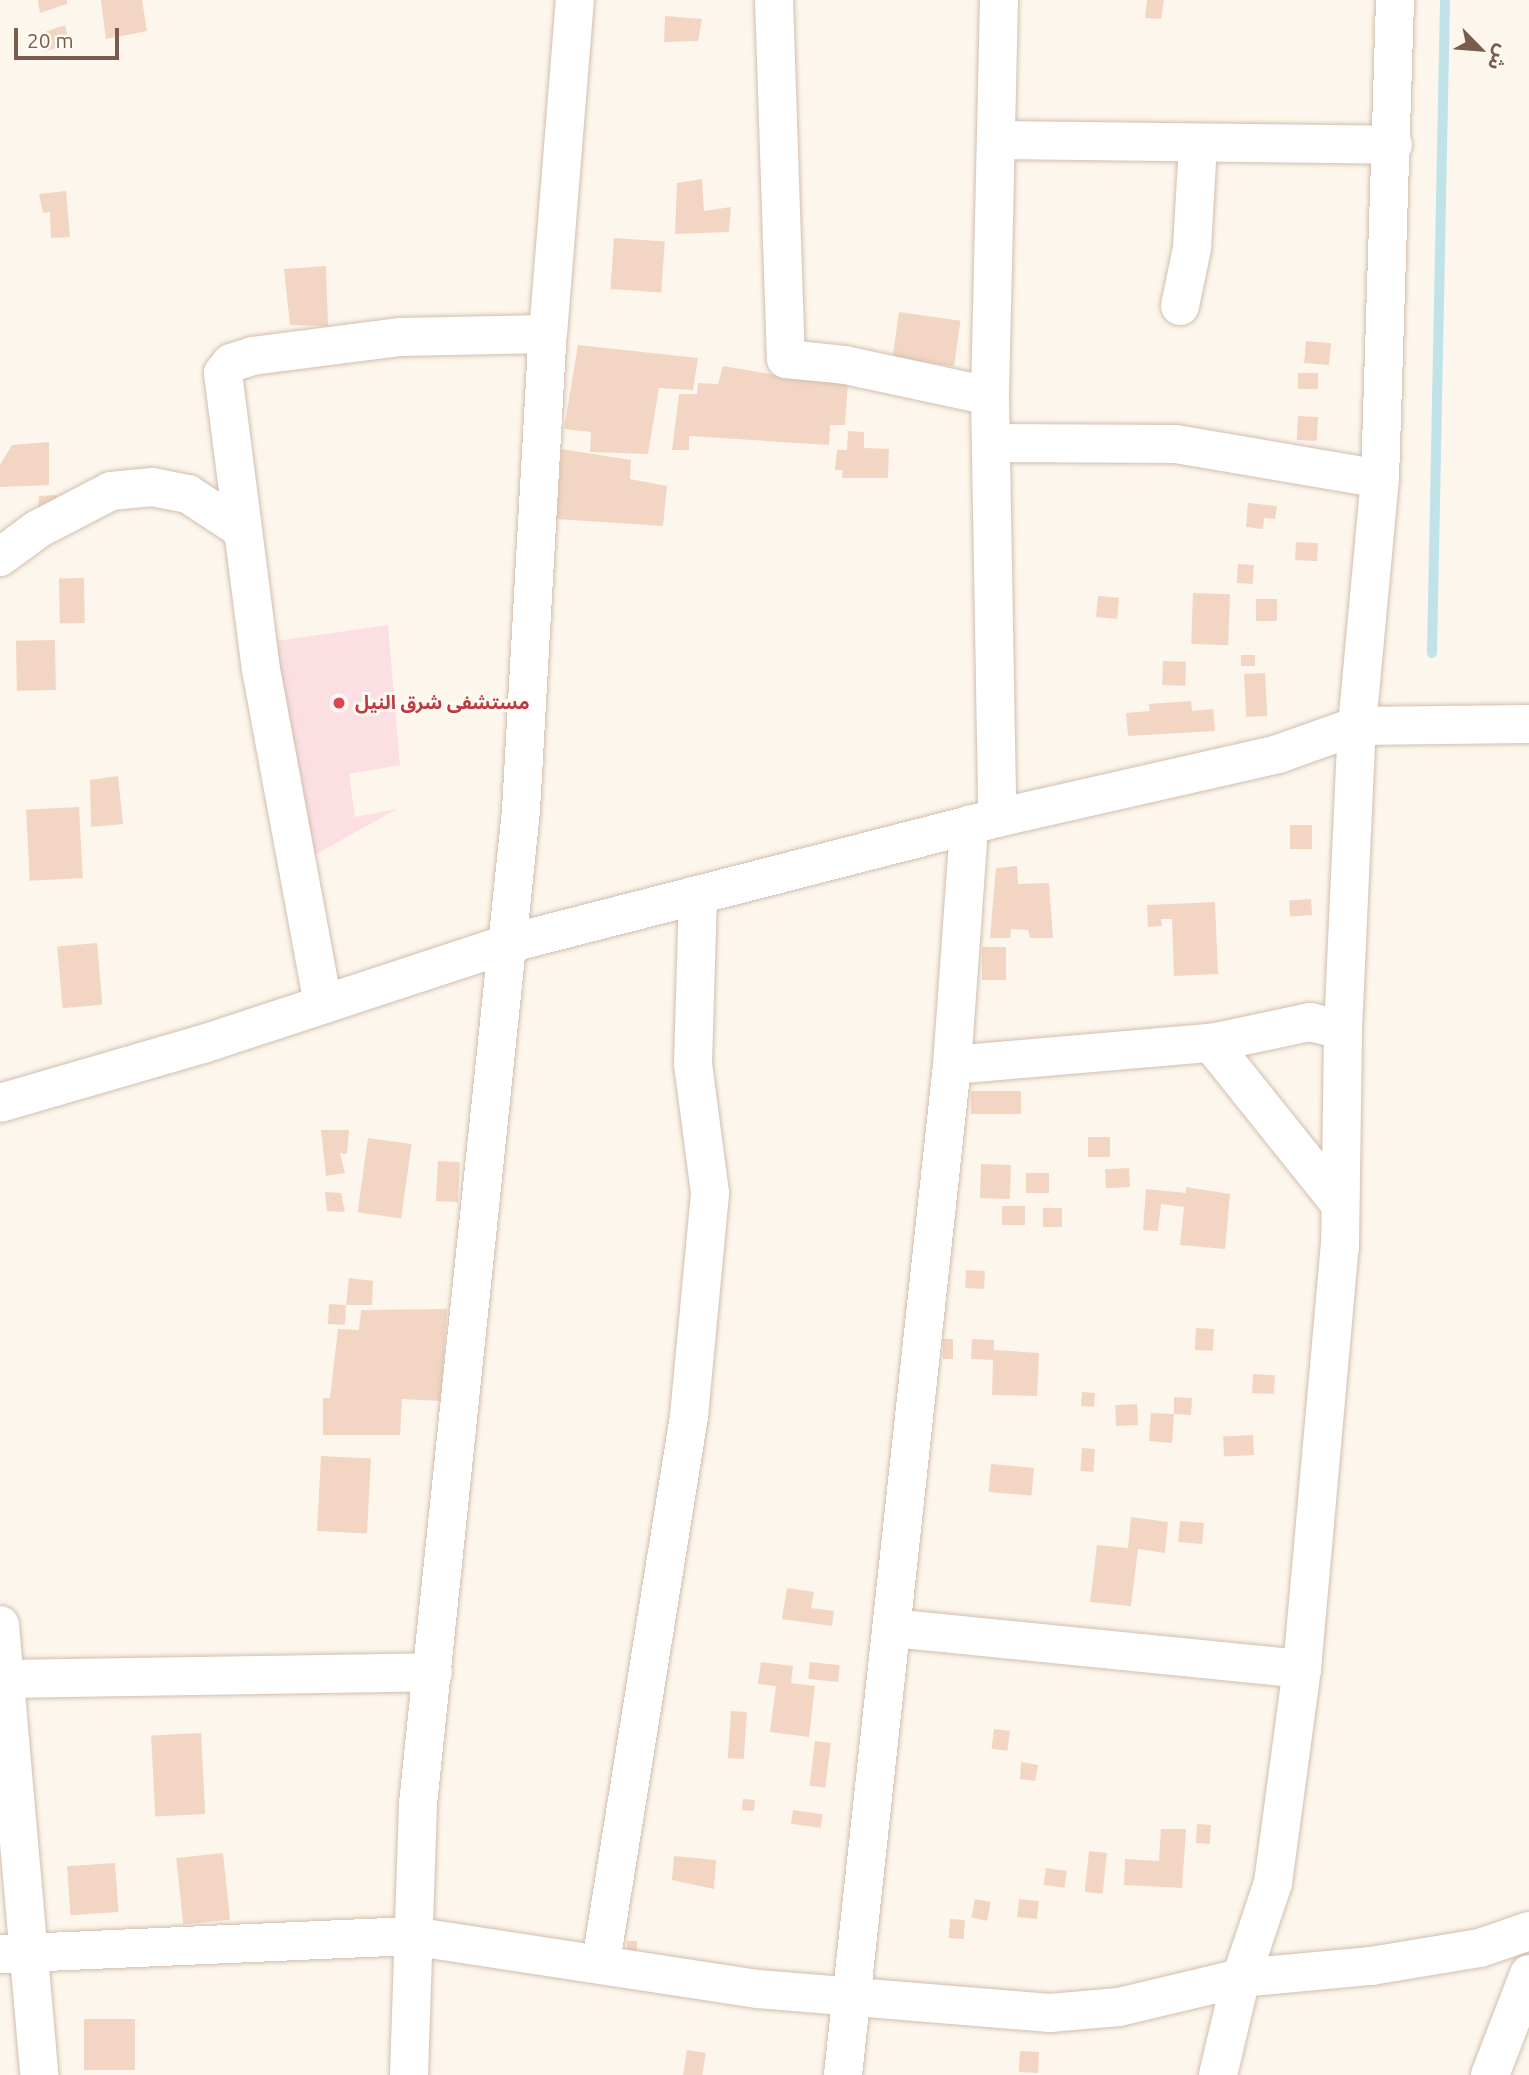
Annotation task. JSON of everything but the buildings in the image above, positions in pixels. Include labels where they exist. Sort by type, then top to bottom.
[{"type":"street","points":[[409,2075],[411,1936],[418,1804],[521,810],[548,334],[575,0]]},
{"type":"street","points":[[774,0],[786,359],[845,365],[990,396]]},
{"type":"street","points":[[843,2075],[952,1065],[983,821],[999,0]]},
{"type":"street","points":[[1218,2075],[1241,1978],[1273,1883],[1302,1669],[1340,1204],[1343,1030],[1357,726],[1380,480],[1393,145],[1395,0]]},
{"type":"street","points":[[997,140],[1393,145]]},
{"type":"street","points":[[1180,306],[1192,248],[1198,143]]},
{"type":"street","points":[[323,1004],[261,670],[221,380],[231,363],[401,337],[548,334]]},
{"type":"street","points":[[992,443],[1175,444],[1380,480]]},
{"type":"street","points":[[0,557],[38,529],[111,491],[152,487],[188,494],[242,529]]},
{"type":"street","points":[[0,1103],[323,1004],[507,944],[698,898],[983,821],[1278,754],[1357,726],[1529,724]]},
{"type":"street","points":[[601,1962],[689,1416],[710,1192],[693,1063],[698,898]]},
{"type":"street","points":[[952,1065],[1211,1043],[1310,1022],[1343,1030]]},
{"type":"street","points":[[1211,1043],[1340,1204]]},
{"type":"street","points":[[0,1625],[5,1679],[15,1954],[39,2075]]},
{"type":"street","points":[[892,1628],[1302,1669]]},
{"type":"street","points":[[5,1679],[433,1672]]},
{"type":"street","points":[[15,1954],[411,1936],[853,2000],[1050,2013],[1119,2007],[1175,1990],[1241,1978],[1371,1966],[1480,1948],[1529,1931]]},
{"type":"street","points":[[1490,2075],[1529,1974]]},
{"type":"shaded area","name":"مستشفى شرق النيل","points":[[388,625],[400,765],[349,774],[355,817],[397,809],[302,862],[276,641]]},
{"type":"waterway","points":[[1432,653],[1445,0]]},
{"type":"place","name":"مستشفى شرق النيل","points":[[339,703]]}]
